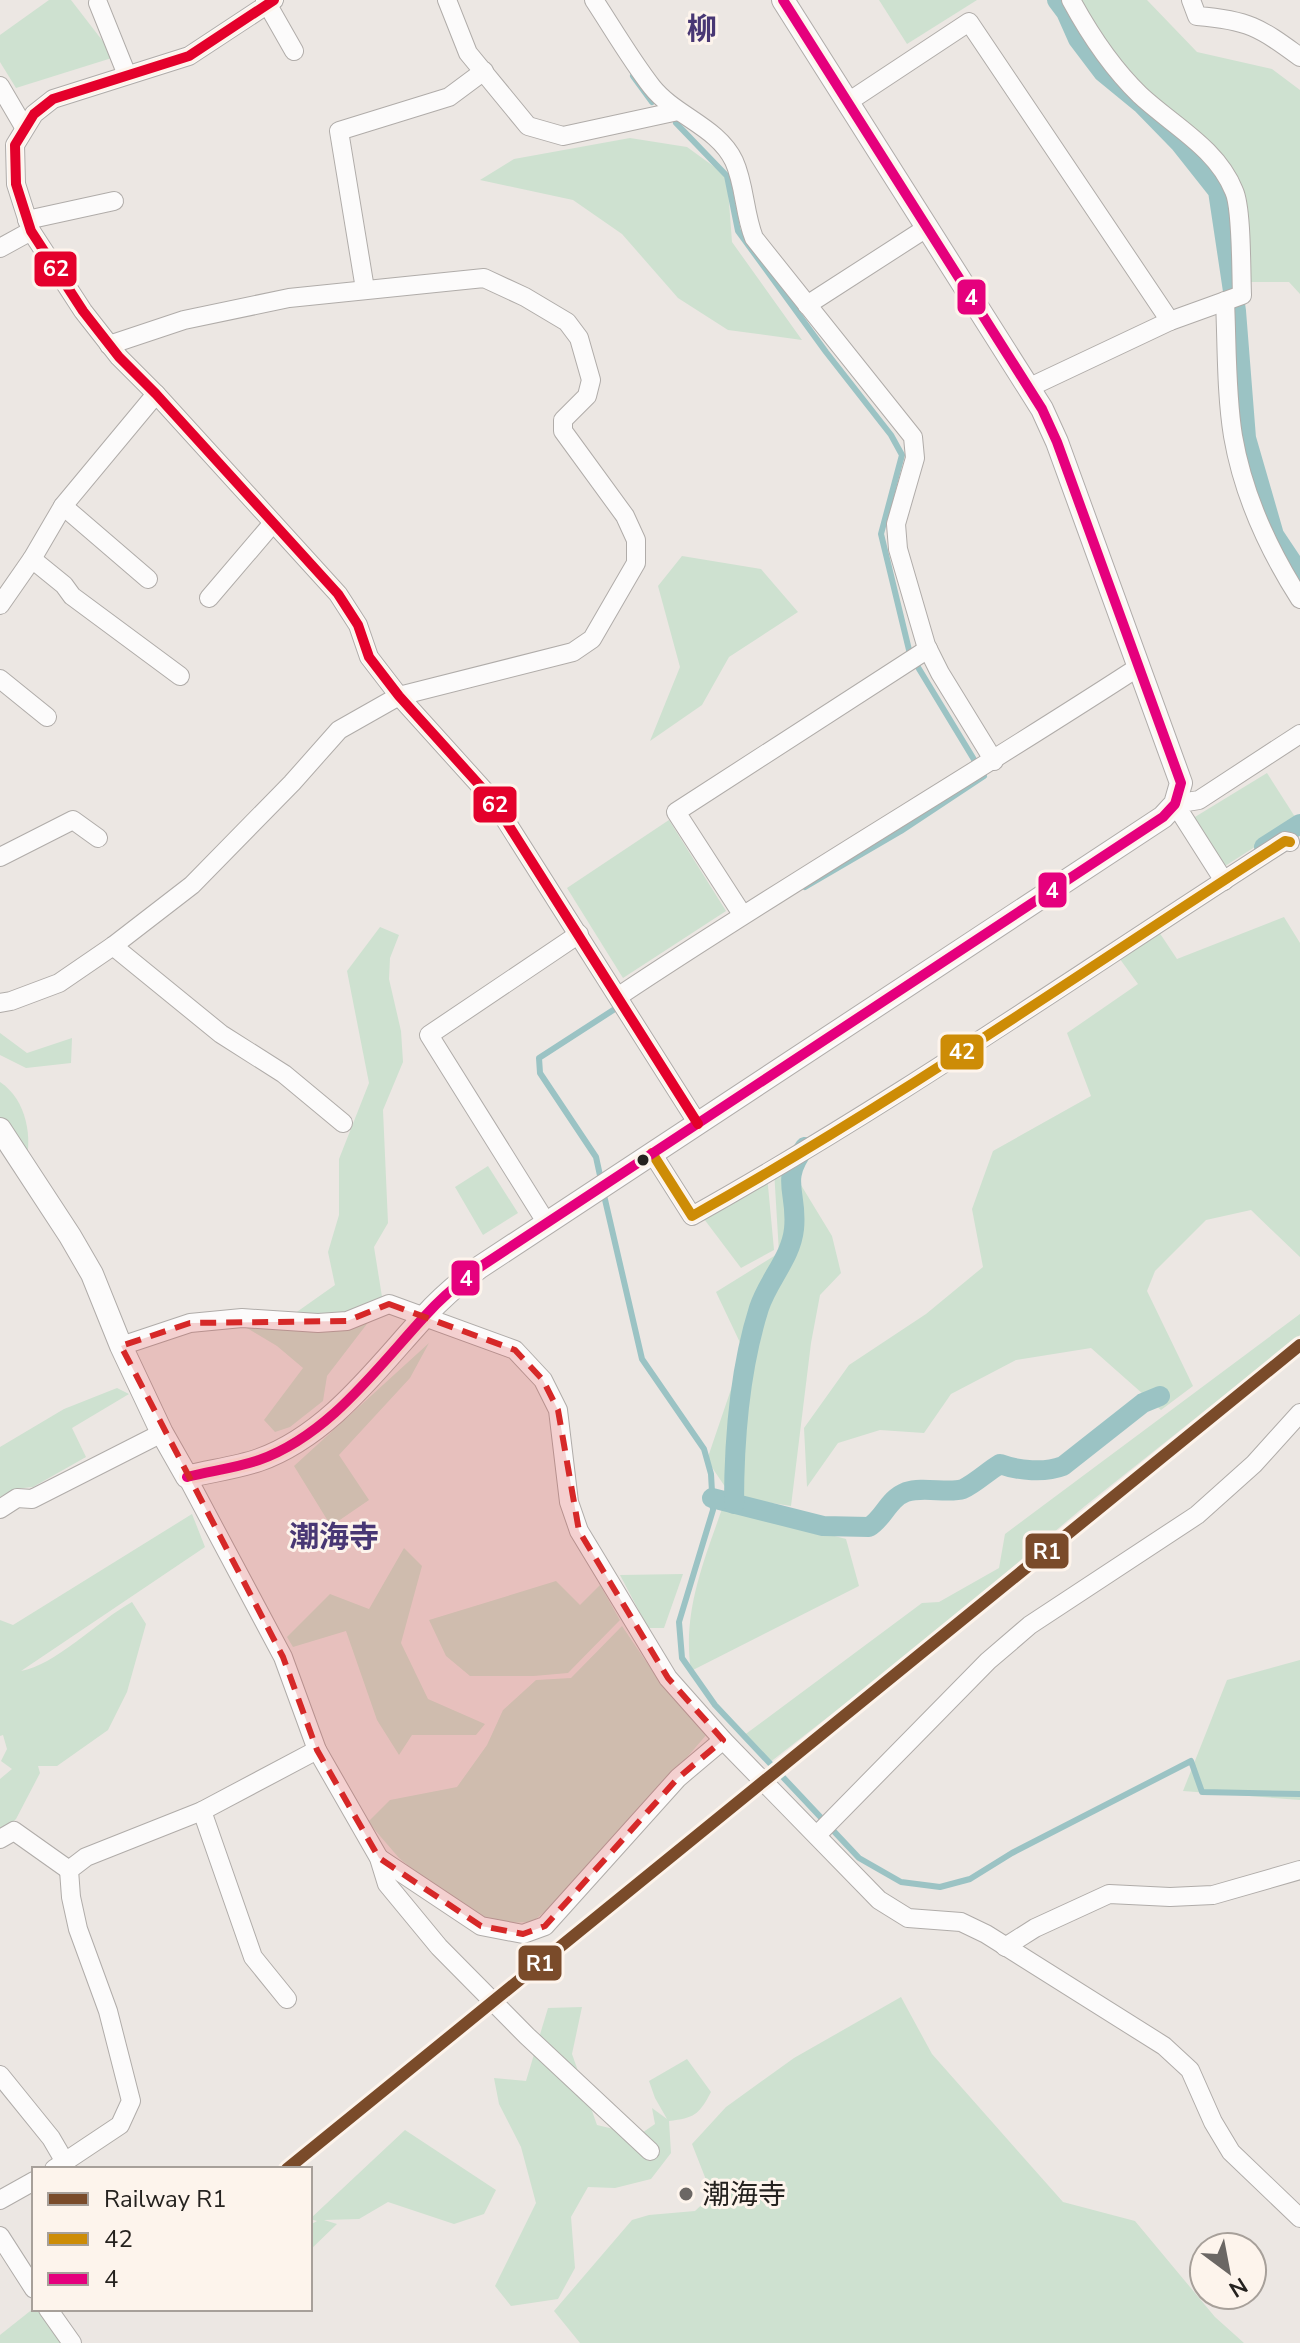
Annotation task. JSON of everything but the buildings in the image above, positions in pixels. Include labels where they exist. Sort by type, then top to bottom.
[{"type":"street","points":[[447,0],[468,53],[528,126],[563,136],[678,111]]},
{"type":"street","points":[[594,0],[653,88],[678,111],[720,140],[733,160],[740,180],[746,219],[754,238],[913,437],[915,458],[896,524],[898,549],[928,649],[994,761]]},
{"type":"street","points":[[187,1477],[259,1460],[293,1443],[337,1411],[425,1315],[461,1281],[1163,817],[1175,804],[1181,783],[1057,442],[1028,388],[783,0]]},
{"type":"street","points":[[1028,388],[1170,321],[1242,295],[1236,193],[1222,167],[1199,143],[1141,96],[1113,67],[1071,0]]},
{"type":"street","points":[[1191,0],[1197,16],[1235,19],[1266,31],[1300,57]]},
{"type":"street","points":[[294,51],[269,1],[189,56],[53,99],[34,114],[15,145],[16,184],[29,226],[83,311],[109,345],[338,594],[358,625],[369,657],[399,696],[492,799],[698,1124]]},
{"type":"street","points":[[98,3],[127,75]]},
{"type":"street","points":[[848,102],[969,22],[1170,321]]},
{"type":"street","points":[[365,289],[339,131],[449,97],[484,71]]},
{"type":"street","points":[[0,86],[24,127]]},
{"type":"street","points":[[0,248],[29,226],[114,201]]},
{"type":"street","points":[[807,305],[928,227]]},
{"type":"street","points":[[0,1003],[59,983],[192,885],[339,730],[399,696],[573,652],[592,639],[636,563],[636,540],[625,516],[563,431],[563,420],[587,396],[591,380],[579,338],[567,322],[525,297],[484,278],[289,298],[184,320],[109,345]]},
{"type":"street","points":[[1225,301],[1233,435],[1253,512],[1278,565],[1300,599]]},
{"type":"street","points":[[0,605],[63,506],[156,394]]},
{"type":"street","points":[[63,506],[148,579]]},
{"type":"street","points":[[209,598],[273,523]]},
{"type":"street","points":[[32,559],[64,585],[72,596],[180,676]]},
{"type":"street","points":[[742,914],[676,812],[928,649]]},
{"type":"street","points":[[619,996],[742,914],[994,761],[1140,666]]},
{"type":"street","points":[[0,679],[47,717]]},
{"type":"street","points":[[1175,804],[1199,800],[1300,734]]},
{"type":"street","points":[[1175,804],[1224,881]]},
{"type":"street","points":[[0,857],[73,820],[98,838]]},
{"type":"street","points":[[652,1153],[692,1216],[845,1127],[1285,841],[1290,842]]},
{"type":"street","points":[[546,1222],[429,1035],[579,934]]},
{"type":"street","points":[[113,946],[221,1034],[284,1074],[343,1123]]},
{"type":"street","points":[[0,1129],[92,1274],[121,1346],[162,1433],[283,1657],[317,1750],[379,1858],[387,1884],[439,1947],[527,2036],[650,2151]]},
{"type":"street","points":[[121,1346],[190,1323],[242,1318],[318,1323],[347,1321],[389,1304],[515,1350],[543,1380],[558,1410],[569,1502],[579,1531],[668,1678],[723,1740],[879,1900],[908,1918],[961,1922],[1164,2046],[1190,2070],[1213,2122],[1231,2152],[1300,2218]]},
{"type":"street","points":[[817,1835],[988,1661],[1030,1625],[1197,1515],[1254,1464],[1300,1413]]},
{"type":"street","points":[[0,1509],[17,1498],[32,1499],[162,1433]]},
{"type":"street","points":[[379,1858],[481,1926],[523,1934],[545,1926],[678,1778],[723,1740]]},
{"type":"street","points":[[69,1870],[86,1857],[202,1811],[317,1750]]},
{"type":"street","points":[[202,1811],[253,1957],[287,1999]]},
{"type":"street","points":[[0,1839],[14,1831],[69,1870]]},
{"type":"street","points":[[0,2075],[51,2138],[60,2166],[120,2125],[131,2101],[108,2011],[78,1929],[69,1870]]},
{"type":"street","points":[[1005,1947],[1035,1928],[1109,1894],[1170,1897],[1213,1895],[1300,1870]]},
{"type":"street","points":[[0,2200],[32,2182]]},
{"type":"street","points":[[0,2236],[32,2286]]},
{"type":"street","points":[[49,2311],[72,2343]]},
{"type":"highlighted area","points":[[389,1304],[515,1350],[543,1380],[558,1410],[579,1531],[668,1678],[723,1740],[678,1778],[545,1926],[523,1934],[481,1926],[379,1858],[317,1750],[283,1657],[121,1346],[190,1323],[347,1321]]},
{"type":"green space","points":[[49,0],[71,0],[115,57],[16,88],[0,62],[0,35]]},
{"type":"green space","points":[[879,0],[977,0],[907,44]]},
{"type":"green space","points":[[1068,0],[1147,0],[1197,52],[1272,69],[1300,90],[1300,294],[1289,282],[1242,282],[1227,177],[1122,77]]},
{"type":"green space","points":[[630,138],[687,147],[727,176],[732,242],[802,340],[728,330],[678,298],[622,234],[573,200],[480,180],[514,159]]},
{"type":"green space","points":[[682,556],[761,569],[798,612],[729,657],[702,705],[650,741],[680,667],[658,586]]},
{"type":"green space","points":[[1267,773],[1297,820],[1222,868],[1190,820]]},
{"type":"green space","points":[[669,820],[726,911],[623,978],[567,888]]},
{"type":"green space","points":[[1284,917],[1300,943],[1300,1257],[1251,1210],[1206,1220],[1155,1271],[1147,1291],[1193,1386],[1161,1410],[1091,1348],[1016,1360],[951,1394],[924,1433],[880,1430],[838,1443],[807,1487],[804,1428],[849,1365],[926,1314],[983,1267],[972,1209],[993,1151],[1091,1096],[1067,1033],[1138,984],[1117,955],[1155,926],[1177,959]]},
{"type":"green space","points":[[380,927],[399,935],[390,958],[389,979],[401,1031],[403,1062],[383,1110],[388,1223],[374,1247],[383,1303],[327,1376],[323,1401],[290,1427],[275,1432],[264,1420],[303,1368],[277,1346],[247,1328],[284,1321],[335,1285],[328,1252],[339,1215],[339,1159],[369,1083],[347,971]]},
{"type":"green space","points":[[0,1033],[27,1053],[72,1038],[71,1063],[26,1068],[0,1055]]},
{"type":"green space","points":[[0,1082],[16,1099],[26,1120],[28,1144],[25,1167],[0,1144]]},
{"type":"green space","points":[[787,1162],[832,1236],[841,1273],[820,1295],[791,1506],[732,1497],[707,1460],[744,1351],[716,1292],[779,1253],[774,1170]]},
{"type":"green space","points":[[488,1166],[518,1213],[483,1235],[455,1187]]},
{"type":"green space","points":[[767,1175],[774,1250],[741,1268],[701,1215]]},
{"type":"green space","points":[[1300,1314],[1300,1335],[1085,1506],[914,1650],[769,1763],[743,1736],[922,1603],[939,1602],[999,1568],[1005,1534]]},
{"type":"green space","points":[[429,1343],[410,1378],[339,1455],[369,1500],[331,1526],[294,1466]]},
{"type":"green space","points":[[117,1388],[129,1394],[72,1428],[86,1457],[33,1487],[14,1489],[0,1497],[0,1447],[64,1409]]},
{"type":"green space","points":[[723,1506],[846,1539],[859,1586],[691,1671],[692,1607]]},
{"type":"green space","points":[[192,1514],[205,1547],[21,1671],[48,1661],[132,1602],[146,1624],[127,1692],[108,1730],[57,1766],[38,1766],[40,1773],[16,1819],[0,1833],[0,1779],[12,1769],[1,1761],[7,1749],[3,1735],[0,1736],[0,1620],[13,1625]]},
{"type":"green space","points":[[404,1548],[422,1566],[401,1643],[428,1699],[485,1724],[476,1735],[412,1735],[399,1755],[377,1720],[346,1631],[293,1647],[287,1637],[330,1594],[369,1609]]},
{"type":"green space","points":[[683,1574],[664,1628],[648,1628],[620,1575]]},
{"type":"green space","points":[[556,1581],[580,1605],[600,1585],[620,1620],[568,1673],[470,1676],[446,1656],[429,1620]]},
{"type":"green space","points":[[622,1626],[654,1673],[708,1733],[573,1889],[532,1922],[495,1923],[445,1897],[399,1858],[368,1822],[390,1800],[457,1787],[487,1745],[503,1710],[536,1680],[571,1678]]},
{"type":"green space","points":[[1300,1660],[1300,1800],[1183,1791],[1227,1680]]},
{"type":"green space","points":[[901,1997],[932,2054],[1063,2202],[1135,2221],[1188,2285],[1188,2311],[1210,2311],[1244,2343],[580,2343],[554,2311],[632,2220],[649,2215],[695,2211],[712,2195],[692,2144],[726,2107],[794,2058]]},
{"type":"green space","points":[[582,2007],[572,2054],[597,2125],[639,2135],[655,2124],[652,2108],[667,2119],[649,2081],[687,2059],[711,2092],[695,2114],[669,2121],[671,2153],[651,2179],[615,2188],[588,2187],[571,2217],[575,2268],[558,2299],[511,2306],[495,2286],[536,2203],[521,2147],[499,2104],[494,2078],[526,2081],[548,2008]]},
{"type":"green space","points":[[405,2130],[496,2190],[484,2214],[454,2224],[388,2202],[359,2219],[324,2220],[337,2224],[312,2248],[312,2224],[317,2221],[312,2217]]},
{"type":"green space","points":[[32,2310],[38,2311],[61,2343],[0,2343],[0,2335]]},
{"type":"waterway","points":[[1057,0],[1078,39],[1103,72],[1142,104],[1180,143],[1218,191],[1236,311],[1246,438],[1274,535],[1300,574]]},
{"type":"waterway","points":[[633,76],[652,102]]},
{"type":"waterway","points":[[676,123],[727,176],[738,231],[891,435],[902,455],[881,534],[910,654],[984,776],[901,831],[805,887]]},
{"type":"waterway","points":[[1264,847],[1300,824]]},
{"type":"waterway","points":[[601,1180],[596,1157],[540,1073],[539,1058],[621,1005]]},
{"type":"waterway","points":[[734,1504],[737,1430],[747,1355],[759,1308],[792,1240],[795,1216],[791,1178],[805,1147]]},
{"type":"waterway","points":[[603,1191],[642,1359],[704,1449],[711,1474],[713,1510],[679,1622],[682,1658],[715,1705],[859,1858],[901,1882],[940,1887],[970,1879],[1012,1853],[1191,1761],[1202,1792],[1300,1794]]},
{"type":"waterway","points":[[712,1498],[823,1526],[869,1527],[895,1499],[906,1492],[963,1489],[1000,1464],[1032,1470],[1063,1466],[1143,1403],[1160,1396]]},
{"type":"rail line","name":"R1","points":[[289,2167],[1300,1345]]},
{"type":"transit line","name":"62","points":[[274,0],[189,56],[53,99],[34,114],[15,145],[16,184],[31,231],[83,311],[119,357],[338,594],[358,625],[369,657],[399,696],[492,799],[698,1124]]},
{"type":"transit line","name":"4","points":[[187,1477],[259,1460],[308,1434],[350,1398],[438,1303],[480,1267],[1163,817],[1175,804],[1181,783],[1057,442],[1042,409],[783,0]]},
{"type":"transit line","name":"42","points":[[652,1153],[692,1216],[843,1127],[1285,841],[1290,842]]},
{"type":"place","name":"潮海寺","points":[[686,2194]]},
{"type":"district","name":"柳","points":[[702,29]]},
{"type":"district","name":"潮海寺","points":[[334,1537]]}]
